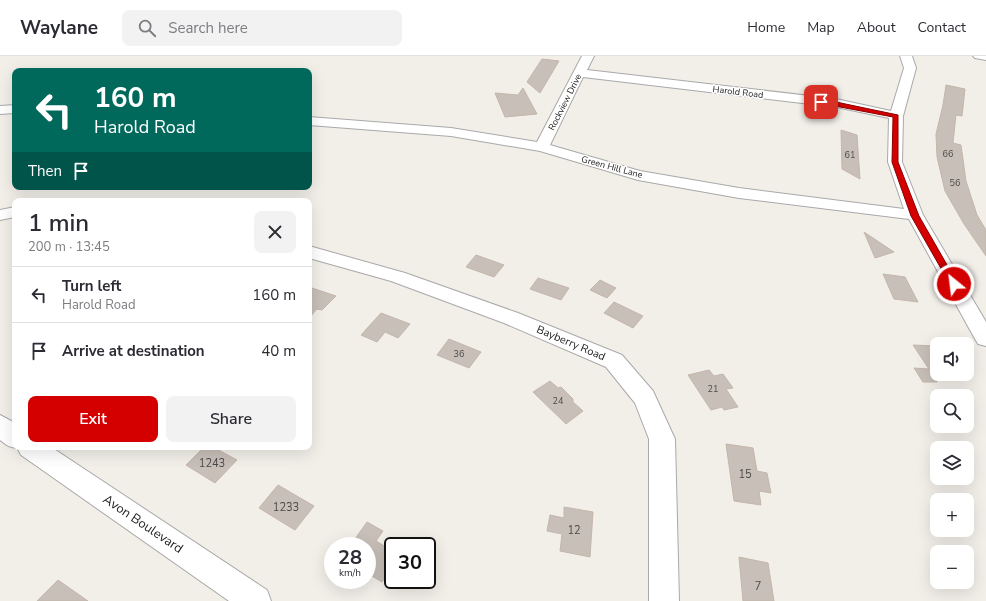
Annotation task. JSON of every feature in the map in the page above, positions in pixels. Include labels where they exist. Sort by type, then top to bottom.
[{"type":"street","name":"Rockview Drive","points":[[542,147],[588,56]]},
{"type":"street","points":[[906,56],[910,68],[896,116],[895,162],[915,216],[977,325],[986,338]]},
{"type":"street","points":[[978,56],[986,57]]},
{"type":"street","name":"Harold Road","points":[[580,73],[836,103],[896,116]]},
{"type":"street","points":[[0,110],[12,109]]},
{"type":"street","name":"Green Hill Lane","points":[[312,121],[451,132],[542,147],[638,175],[739,193],[915,216]]},
{"type":"street","points":[[0,215],[12,213]]},
{"type":"street","name":"Bayberry Road","points":[[312,253],[398,277],[496,312],[614,361],[645,398],[662,439],[664,601]]},
{"type":"street","points":[[0,426],[12,434]]},
{"type":"street","name":"Avon Boulevard","points":[[34,450],[256,601]]},
{"type":"building","points":[[542,59],[559,61],[540,93],[527,82]]},
{"type":"building","points":[[946,85],[965,89],[962,116],[956,115],[953,143],[961,145],[966,181],[977,215],[986,230],[986,256],[964,224],[945,191],[937,157],[936,134]]},
{"type":"building","points":[[523,88],[537,114],[505,117],[495,93],[518,95]]},
{"type":"building","points":[[841,130],[857,135],[860,179],[842,169]]},
{"type":"building","points":[[864,232],[894,252],[875,258]]},
{"type":"building","points":[[476,255],[504,265],[494,277],[466,267]]},
{"type":"building","points":[[883,274],[905,277],[918,302],[894,299]]},
{"type":"building","points":[[538,278],[569,288],[561,300],[530,289]]},
{"type":"building","points":[[600,280],[616,288],[607,298],[590,290]]},
{"type":"building","points":[[312,288],[336,296],[322,310],[317,309],[312,315]]},
{"type":"building","points":[[614,302],[643,316],[633,328],[604,313]]},
{"type":"building","points":[[381,313],[410,324],[398,338],[385,332],[377,342],[361,335]]},
{"type":"building","points":[[449,339],[481,352],[469,368],[437,355]]},
{"type":"building","points":[[913,345],[930,346],[930,381],[937,382],[923,382],[914,368],[929,369]]},
{"type":"building","points":[[709,370],[714,376],[723,374],[733,388],[726,389],[738,407],[724,410],[722,407],[711,410],[688,375]]},
{"type":"building","points":[[550,381],[558,388],[561,387],[573,399],[573,402],[583,411],[566,424],[533,392]]},
{"type":"building","points":[[726,444],[753,448],[757,471],[767,473],[771,493],[759,491],[761,505],[734,501]]},
{"type":"building","points":[[201,450],[219,450],[237,460],[215,483],[186,465]]},
{"type":"building","points":[[278,485],[314,506],[295,530],[259,508]]},
{"type":"building","points":[[564,507],[593,512],[590,557],[560,551],[562,534],[547,531],[550,515],[564,518]]},
{"type":"building","points":[[367,522],[383,531],[376,541],[376,537],[356,537]]},
{"type":"building","points":[[376,541],[384,546],[384,579],[382,582],[376,578]]},
{"type":"building","points":[[739,557],[768,563],[774,601],[743,601]]},
{"type":"building","points":[[58,580],[88,601],[37,601]]},
{"type":"route","points":[[821,102],[836,103],[896,116],[895,162],[915,216],[954,284]]}]
